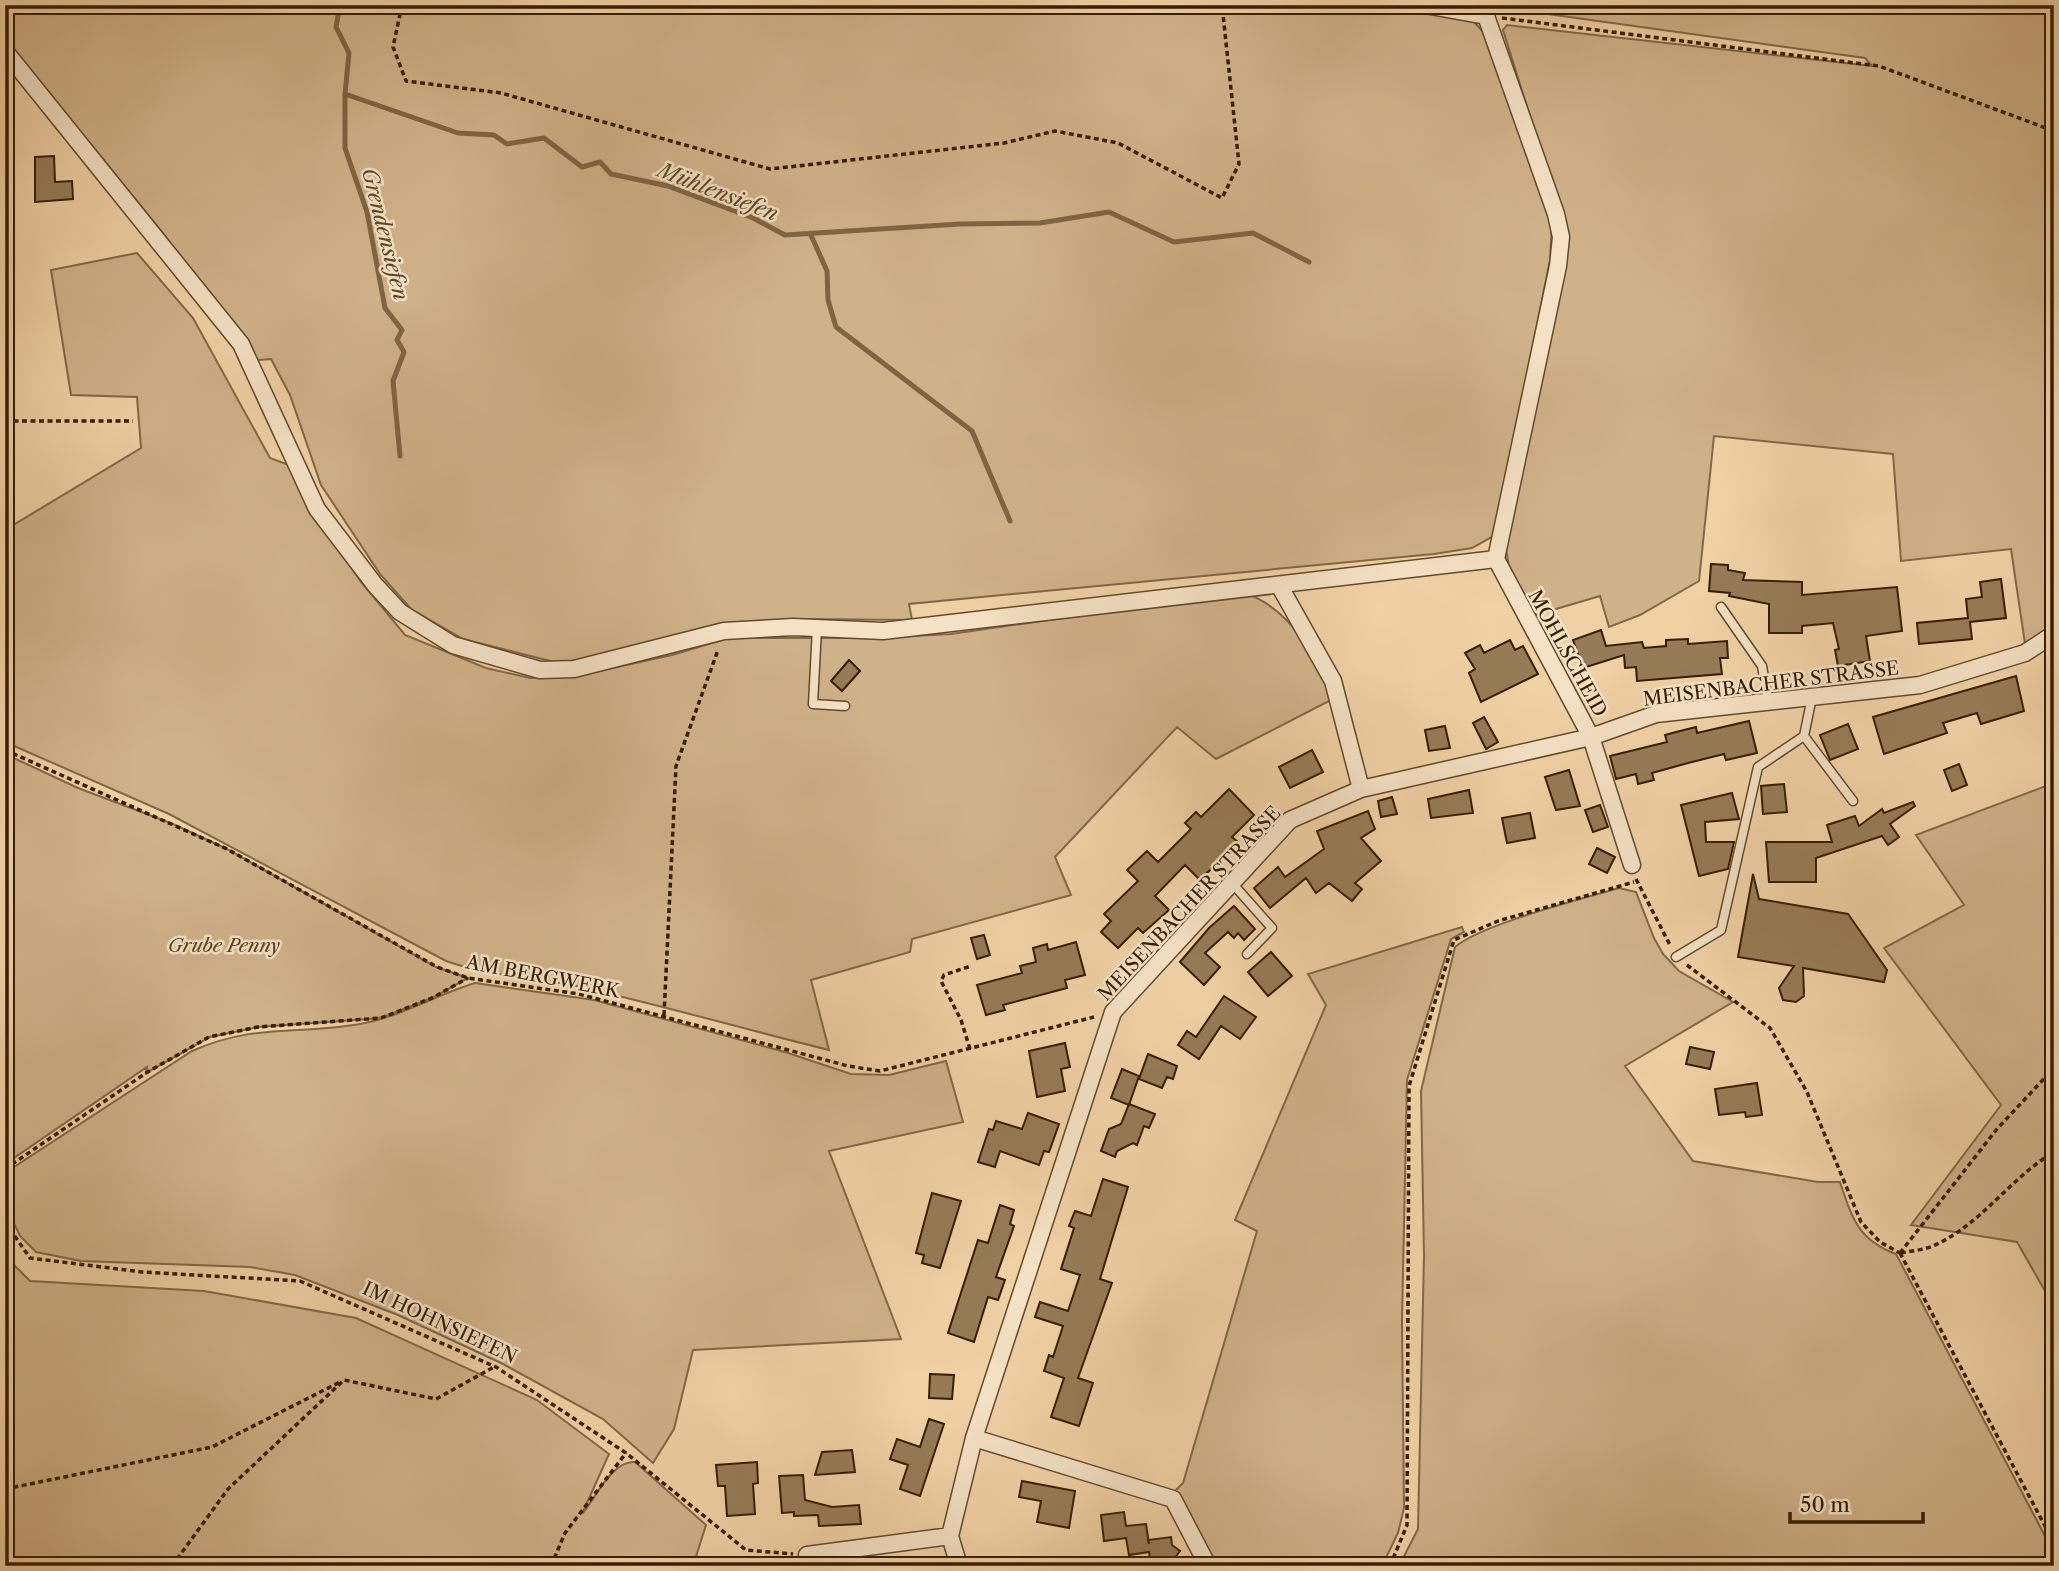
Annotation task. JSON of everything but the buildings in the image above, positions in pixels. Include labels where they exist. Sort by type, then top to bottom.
[{"type":"street","points":[[7,58],[241,344],[317,509],[375,585],[400,612],[453,645],[540,670],[574,669],[724,631],[817,628],[883,631],[1496,559],[1561,237],[1556,215],[1486,16],[1425,5]]},
{"type":"street","name":"MOHLSCHEID","points":[[1496,559],[1510,590],[1591,737],[1634,873]]},
{"type":"street","points":[[1279,585],[1333,681],[1361,789]]},
{"type":"street","name":"MEISENBACHER STRASSE","points":[[950,1536],[974,1438],[1113,1012],[1290,820],[1361,789],[1591,737],[1656,714],[1920,685],[1961,675],[2025,653],[2054,634]]},
{"type":"street","points":[[974,1438],[1173,1499],[1208,1566]]},
{"type":"street","points":[[807,1555],[950,1536],[959,1566]]},
{"type":"lane","points":[[1721,607],[1762,666],[1768,700]]},
{"type":"lane","points":[[817,628],[813,704],[845,706]]},
{"type":"lane","points":[[1676,957],[1721,930],[1758,767],[1804,736],[1812,698]]},
{"type":"lane","points":[[1804,736],[1853,801]]},
{"type":"lane","points":[[1232,883],[1272,928],[1247,954]]},
{"type":"path","points":[[401,5],[393,47],[406,81],[500,93],[770,169],[1004,143],[1055,131],[1118,143],[1222,198],[1239,164],[1222,5]]},
{"type":"path","points":[[1486,16],[1879,66],[2052,130],[2054,141]]},
{"type":"path","points":[[5,421],[133,421]]},
{"type":"path","points":[[664,1015],[676,766],[724,631]]},
{"type":"path","name":"AM BERGWERK","points":[[5,750],[227,849],[436,967],[468,978],[579,994],[848,1066],[880,1071],[1113,1012]]},
{"type":"path","points":[[1390,1566],[1406,1525],[1409,1086],[1454,940],[1498,921],[1634,873],[1676,957],[1770,1028],[1807,1092],[1861,1222],[1880,1242],[1900,1253],[2054,1543]]},
{"type":"path","points":[[970,1049],[961,1020],[941,981],[944,975],[971,966]]},
{"type":"path","points":[[5,1169],[146,1073],[209,1037],[258,1027],[381,1018],[432,998],[468,978]]},
{"type":"path","points":[[1900,1253],[1997,1129],[2054,1068]]},
{"type":"path","points":[[1900,1253],[1932,1246],[1979,1217],[2033,1165],[2054,1152]]},
{"type":"path","name":"IM HOHNSIEFEN","points":[[5,1222],[30,1258],[142,1272],[300,1281],[496,1367],[626,1453],[746,1550],[807,1555]]},
{"type":"path","points":[[5,1489],[212,1447],[345,1380],[436,1399],[496,1367]]},
{"type":"path","points":[[172,1566],[228,1489],[345,1380]]},
{"type":"path","points":[[551,1566],[565,1533],[626,1453]]},
{"type":"green space","points":[[5,5],[1459,5],[1485,34],[1552,223],[1550,260],[1495,535],[1472,548],[1434,554],[909,604],[912,620],[799,619],[706,627],[601,657],[558,663],[463,639],[411,609],[380,574],[321,485],[290,395],[271,359],[258,360],[162,232],[5,39]]},
{"type":"green space","points":[[1483,5],[2054,5],[2054,627],[2025,644],[2011,549],[1901,561],[1893,454],[1714,436],[1699,581],[1640,615],[1609,627],[1600,596],[1532,616],[1512,584],[1505,544],[1564,226],[1503,30],[1507,25],[1872,66],[1865,58]]},
{"type":"green space","points":[[137,253],[193,318],[270,458],[289,465],[313,511],[361,582],[405,635],[486,668],[530,678],[576,676],[672,655],[729,638],[874,638],[951,634],[1243,592],[1259,599],[1288,621],[1310,650],[1331,700],[1216,759],[1177,727],[1055,857],[1071,895],[912,939],[910,952],[811,980],[829,1050],[608,993],[478,970],[446,961],[169,814],[5,742],[5,530],[141,448],[137,397],[71,395],[51,270]]},
{"type":"green space","name":"Grube Penny","points":[[5,754],[78,788],[173,824],[227,849],[436,967],[468,978],[432,998],[381,1018],[258,1027],[210,1037],[146,1073],[147,1067],[5,1164]]},
{"type":"green space","points":[[2054,783],[2054,1307],[2017,1242],[1911,1225],[2001,1105],[1884,948],[1964,905],[1916,835]]},
{"type":"green space","points":[[1619,888],[1636,892],[1654,938],[1663,954],[1679,971],[1733,1002],[1625,1066],[1693,1161],[1818,1182],[1840,1182],[1853,1217],[1865,1235],[1896,1254],[2045,1536],[2054,1523],[2054,1566],[1399,1566],[1418,1529],[1424,1255],[1421,1091],[1455,947],[1468,938],[1509,921]]},
{"type":"green space","points":[[1462,927],[1464,932],[1451,939],[1407,1080],[1402,1321],[1404,1508],[1398,1533],[1382,1566],[1216,1566],[1175,1491],[1183,1483],[1257,1231],[1235,1220],[1326,1005],[1308,974]]},
{"type":"green space","points":[[475,983],[594,1000],[785,1052],[851,1074],[889,1075],[946,1061],[963,1122],[829,1151],[901,1339],[693,1350],[674,1429],[653,1463],[603,1419],[503,1364],[398,1315],[295,1275],[250,1267],[81,1261],[36,1252],[20,1236],[5,1200],[5,1177],[11,1169],[192,1051],[237,1036],[365,1023]]},
{"type":"green space","points":[[5,1256],[30,1281],[204,1291],[356,1318],[537,1400],[609,1454],[582,1514],[619,1467],[635,1462],[706,1525],[693,1566],[5,1566]]},
{"type":"waterway","name":"Mühlensiefen","points":[[340,5],[336,27],[349,53],[345,94],[458,133],[494,135],[507,144],[544,138],[582,167],[600,162],[611,174],[668,186],[753,218],[785,235],[960,224],[1040,223],[1109,212],[1174,242],[1253,233],[1309,262]]},
{"type":"waterway","name":"Grendensiefen","points":[[345,94],[345,148],[367,212],[385,308],[402,330],[397,340],[404,352],[393,381],[400,456]]},
{"type":"waterway","points":[[810,233],[827,271],[828,300],[836,327],[972,431],[1010,521]]}]
